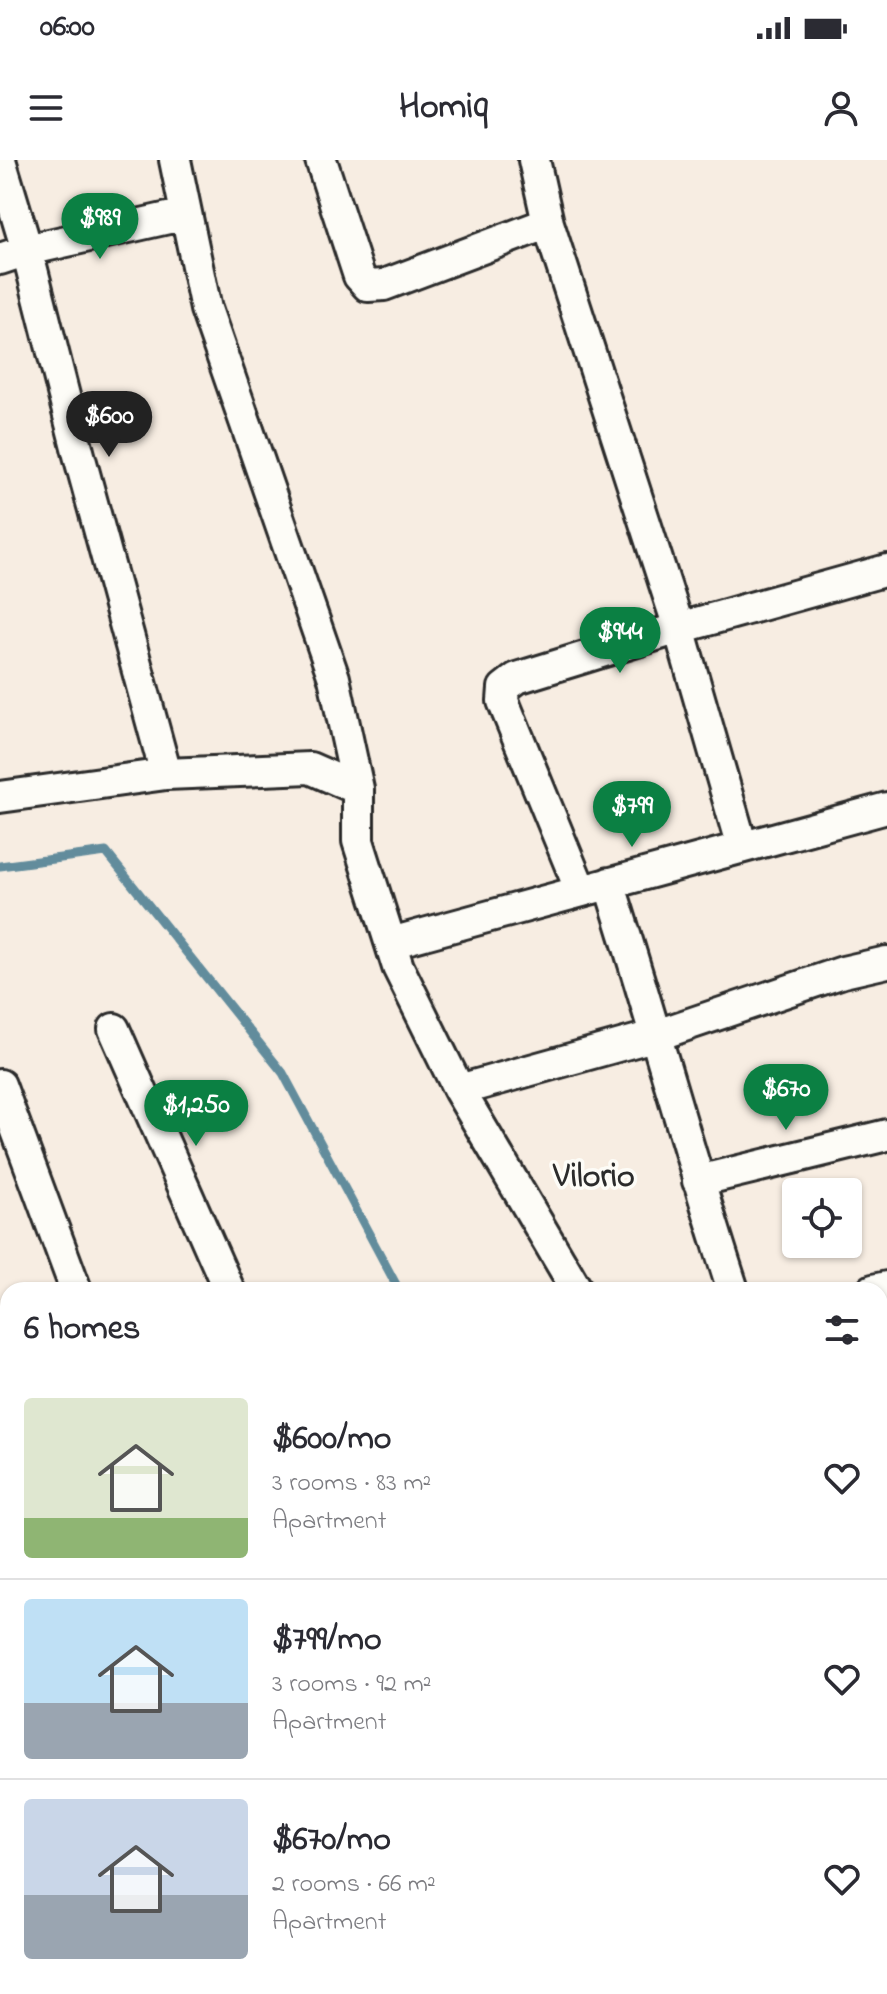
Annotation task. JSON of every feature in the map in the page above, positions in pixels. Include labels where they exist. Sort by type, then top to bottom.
[{"type":"street","points":[[0,160],[14,254],[83,470],[166,774]]},
{"type":"street","points":[[175,160],[206,309],[334,678],[358,789],[358,841],[398,967],[459,1090],[572,1282]]},
{"type":"street","points":[[321,160],[359,276],[368,286],[384,285],[548,223]]},
{"type":"street","points":[[534,160],[548,223],[679,628],[742,847]]},
{"type":"street","points":[[14,254],[186,214]]},
{"type":"street","points":[[730,1282],[657,1035],[595,887],[503,701],[504,688],[517,678],[679,628],[887,570]]},
{"type":"street","points":[[0,797],[166,774],[310,768],[358,789]]},
{"type":"street","points":[[391,943],[887,808]]},
{"type":"street","points":[[459,1090],[657,1035],[843,972],[887,962]]},
{"type":"street","points":[[114,1029],[225,1282]]},
{"type":"street","points":[[2,1093],[73,1282]]},
{"type":"street","points":[[698,1181],[887,1135]]},
{"type":"waterway","points":[[0,866],[106,852],[283,1073],[395,1282]]},
{"type":"district","name":"Vilorio","points":[[594,1174]]}]
